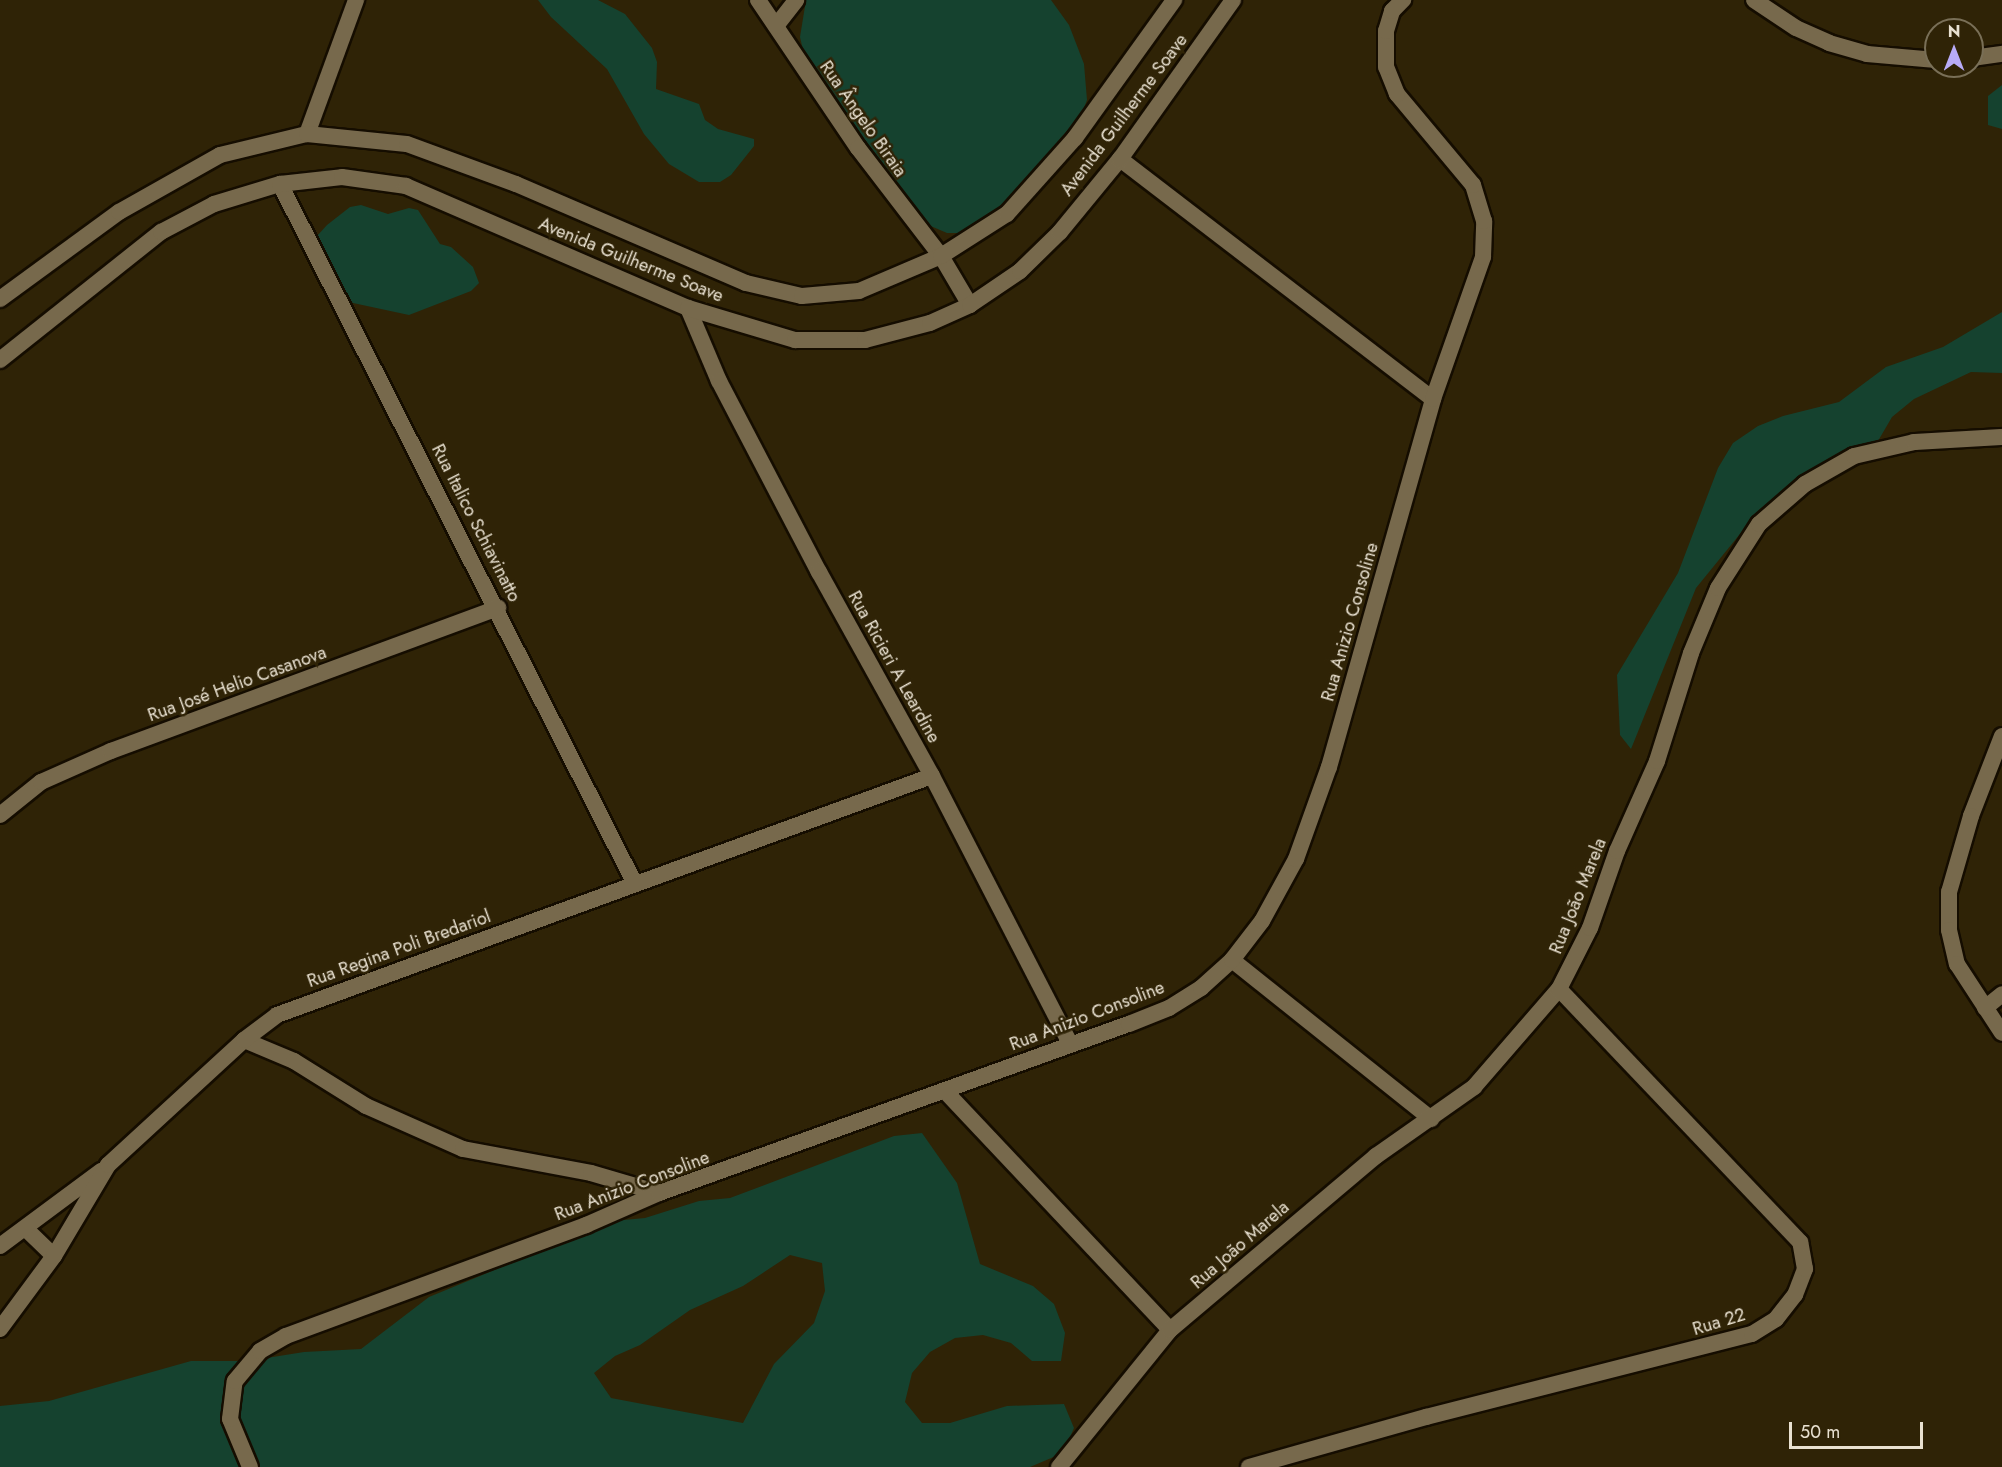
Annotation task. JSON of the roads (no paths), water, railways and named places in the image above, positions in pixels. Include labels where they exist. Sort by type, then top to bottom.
[{"type":"street","points":[[307,134],[356,0]]},
{"type":"street","name":"Rua Ângelo Biraia","points":[[758,0],[858,148],[941,256],[970,305]]},
{"type":"street","points":[[776,26],[796,0]]},
{"type":"street","name":"Avenida Guilherme Soave","points":[[0,299],[119,212],[220,155],[307,134],[407,144],[516,184],[746,283],[802,296],[859,291],[941,256],[1007,214],[1075,138],[1174,0]]},
{"type":"street","name":"Avenida Guilherme Soave","points":[[0,360],[161,232],[214,204],[280,184],[342,177],[406,186],[688,308],[795,340],[865,340],[930,323],[970,305],[1020,271],[1060,232],[1120,159],[1233,0]]},
{"type":"street","name":"Rua Anizio Consoline","points":[[250,1467],[234,1433],[231,1400],[235,1381],[260,1351],[286,1336],[576,1229],[659,1193],[1169,1008],[1201,988],[1232,960],[1262,921],[1296,859],[1326,777],[1433,399],[1483,257],[1484,221],[1473,185],[1397,94],[1386,67],[1386,31],[1392,11],[1403,0]]},
{"type":"street","points":[[1754,0],[1796,28],[1830,43],[1867,54],[1924,59]]},
{"type":"street","points":[[1984,56],[2002,54]]},
{"type":"street","points":[[1120,159],[1433,399]]},
{"type":"street","name":"Rua Italico Schiavinatto","points":[[280,184],[498,608],[634,882]]},
{"type":"street","name":"Rua Ricieri A Leardine","points":[[688,308],[718,381],[819,572],[933,776],[1070,1043]]},
{"type":"street","name":"Rua João Marela","points":[[1059,1467],[1170,1330],[1297,1220],[1376,1156],[1474,1087],[1558,989],[1590,928],[1617,851],[1657,761],[1691,653],[1718,588],[1759,525],[1804,484],[1854,456],[1914,442],[2002,437]]},
{"type":"street","name":"Rua José Helio Casanova","points":[[0,815],[41,783],[111,751],[498,608]]},
{"type":"street","points":[[2002,736],[1971,816],[1950,892],[1950,930],[1957,964],[2002,1033]]},
{"type":"street","name":"Rua Regina Poli Bredariol","points":[[0,1329],[54,1256],[108,1165],[244,1040],[277,1015],[634,882],[933,776]]},
{"type":"street","points":[[1232,960],[1431,1119]]},
{"type":"street","name":"Rua 22","points":[[1249,1467],[1437,1414],[1752,1334],[1776,1319],[1795,1295],[1804,1269],[1800,1242],[1558,989]]},
{"type":"street","points":[[1984,1008],[2002,994]]},
{"type":"street","points":[[244,1040],[294,1061],[366,1106],[464,1149],[591,1173],[659,1193]]},
{"type":"street","points":[[945,1091],[1170,1330]]},
{"type":"street","points":[[0,1246],[27,1230],[108,1165]]},
{"type":"street","points":[[27,1230],[54,1256]]}]
